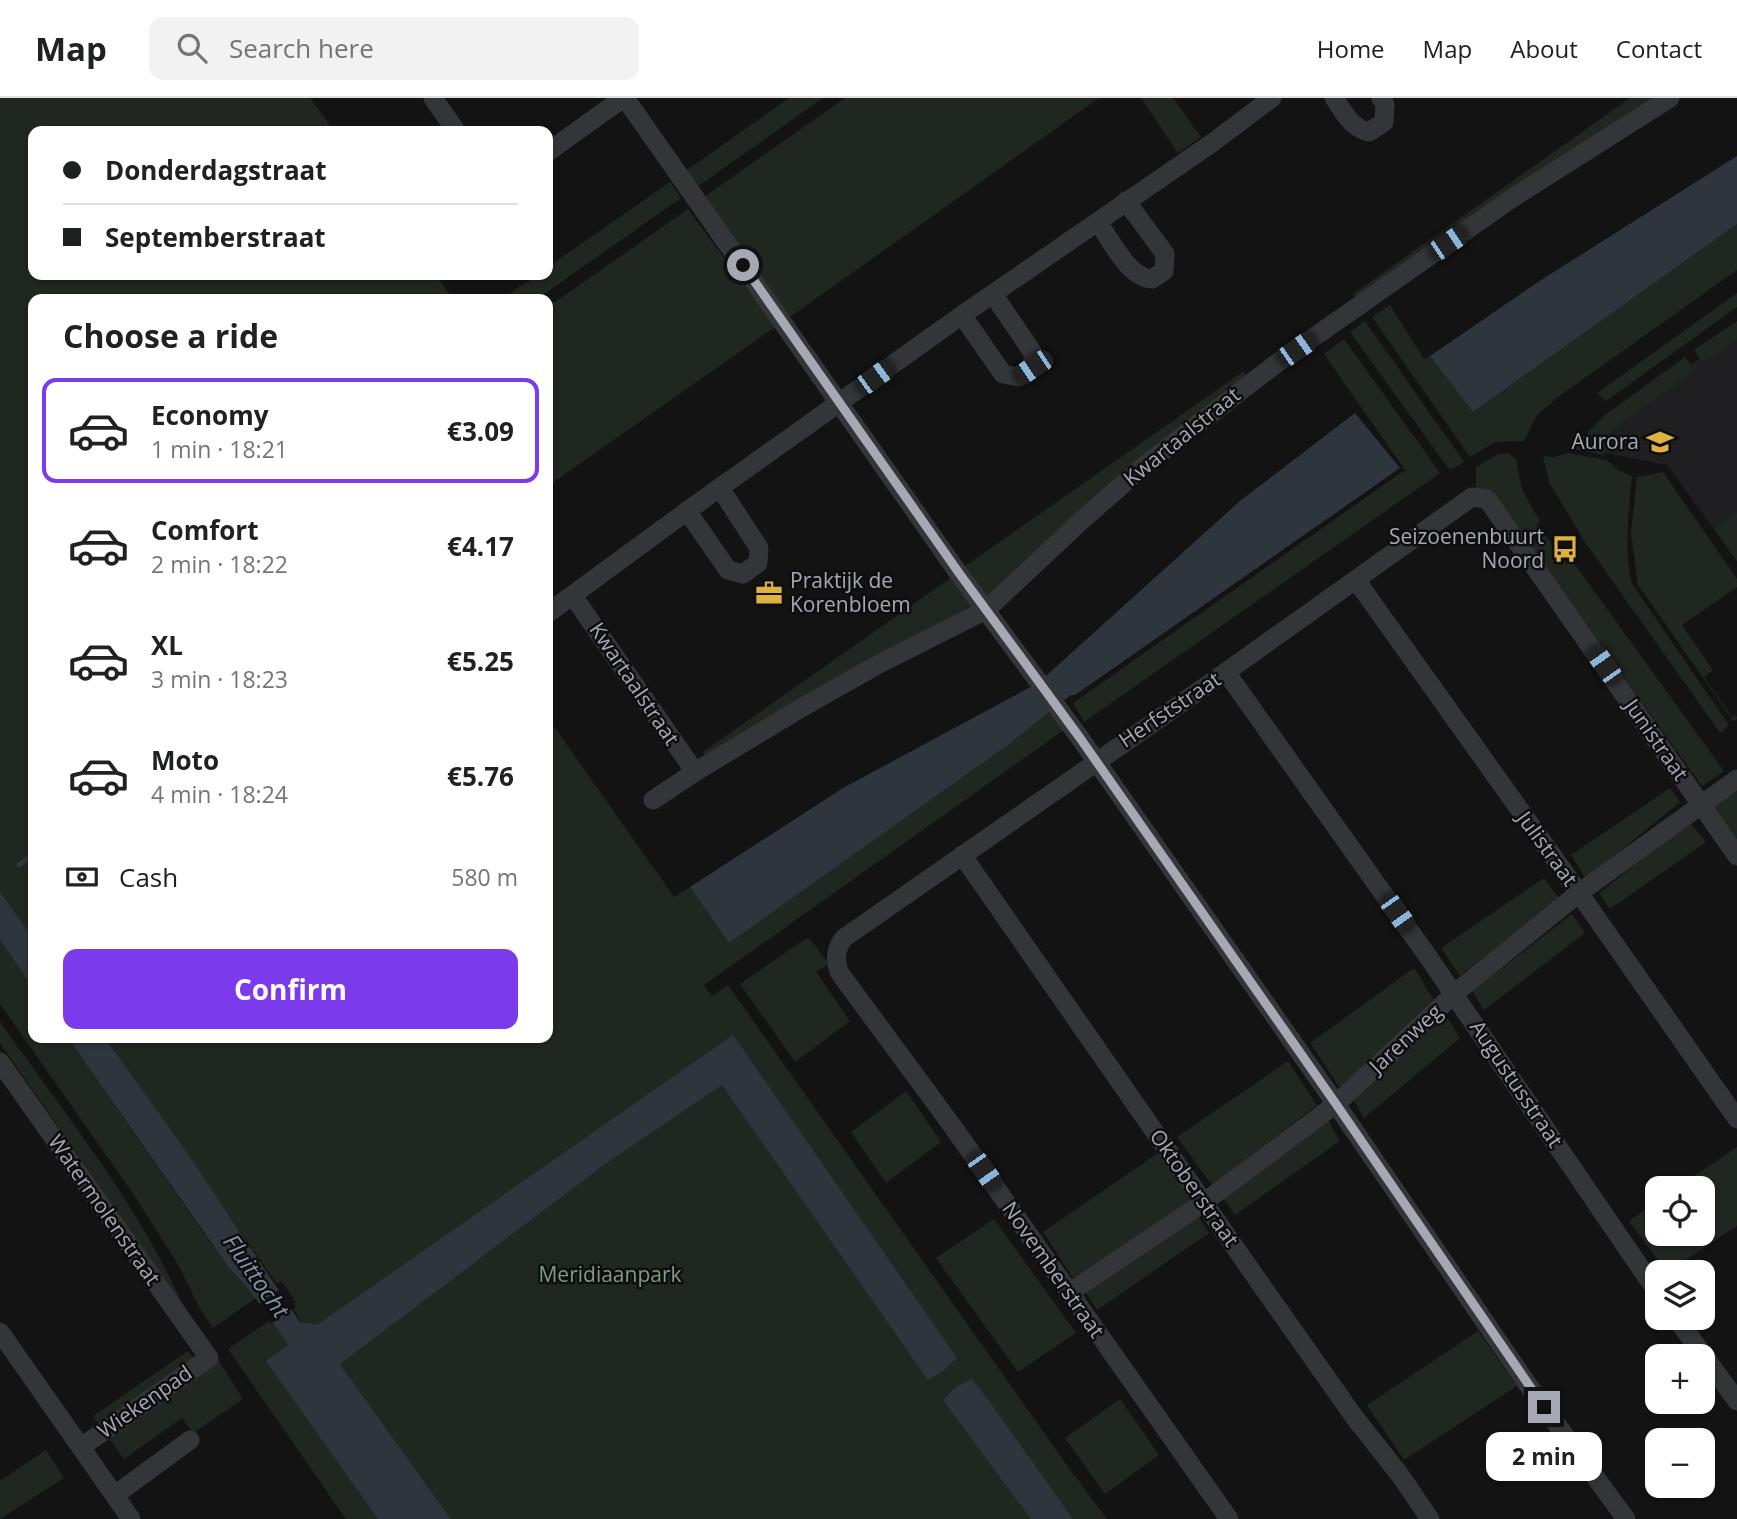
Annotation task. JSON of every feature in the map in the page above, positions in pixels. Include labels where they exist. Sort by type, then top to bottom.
[{"type":"street","points":[[433,98],[453,126]]},
{"type":"street","points":[[553,148],[624,98],[1336,1104],[1528,1385],[1626,1519]]},
{"type":"street","points":[[553,610],[687,510],[962,315],[1212,143],[1272,98]]},
{"type":"street","points":[[1334,98],[1353,125],[1369,132],[1384,122],[1385,104],[1381,98]]},
{"type":"street","name":"Kwartaalstraat","points":[[653,800],[796,711],[879,664],[986,610],[1144,465],[1277,363],[1490,214],[1670,98]]},
{"type":"street","points":[[1098,222],[1142,279],[1153,279],[1164,271],[1165,254],[1126,201]]},
{"type":"street","points":[[962,315],[1003,374],[1019,377],[1033,367],[1032,352],[993,294]]},
{"type":"street","points":[[687,510],[728,570],[743,574],[758,563],[759,548],[720,488]]},
{"type":"street","name":"Herfststraat","points":[[837,950],[844,938],[1472,497]]},
{"type":"street","name":"Junistraat","points":[[1472,497],[1488,499],[1737,856]]},
{"type":"street","name":"Julistraat","points":[[1356,580],[1737,1119]]},
{"type":"street","name":"Kwartaalstraat","points":[[573,596],[695,772]]},
{"type":"street","name":"Augustusstraat","points":[[1226,672],[1454,994],[1645,1274]]},
{"type":"street","name":"Jarenweg","points":[[1070,1292],[1203,1203],[1336,1104],[1454,994],[1579,893],[1737,779]]},
{"type":"street","name":"Oktoberstraat","points":[[962,855],[1203,1203],[1430,1519]]},
{"type":"street","name":"Novemberstraat","points":[[837,950],[839,972],[903,1057],[1229,1519]]},
{"type":"street","name":"Watermolenstraat","points":[[0,1062],[209,1358]]},
{"type":"street","points":[[1685,1330],[1737,1401]]},
{"type":"street","points":[[0,1332],[131,1519]]},
{"type":"street","name":"Wiekenpad","points":[[81,1447],[209,1358]]},
{"type":"street","points":[[115,1495],[190,1440]]},
{"type":"shaded area","name":"Aurora","points":[[1737,334],[1737,561],[1667,465],[1580,448],[1592,430]]},
{"type":"green space","points":[[0,98],[310,98],[330,126],[28,126],[28,280],[440,280],[449,294],[28,294],[28,931],[0,892]]},
{"type":"green space","points":[[789,98],[823,98],[697,187],[687,170]]},
{"type":"green space","points":[[845,98],[1099,98],[790,317],[704,197]]},
{"type":"green space","points":[[1141,98],[1173,98],[1201,137],[1178,153]]},
{"type":"green space","points":[[1630,98],[1658,98],[1356,298],[1353,294]]},
{"type":"green space","points":[[670,182],[681,198],[544,294],[509,294],[530,280],[553,280],[553,264]]},
{"type":"green space","points":[[688,209],[775,327],[553,482],[553,304]]},
{"type":"green space","points":[[1737,224],[1737,270],[1558,397],[1537,415],[1524,441],[1495,442],[1470,457],[1372,317],[1390,305],[1424,359],[1430,356],[1473,412]]},
{"type":"green space","points":[[1737,293],[1737,307],[1606,401],[1597,393]]},
{"type":"green space","points":[[1365,321],[1464,462],[1452,469],[1448,468],[1350,332]]},
{"type":"green space","points":[[1737,321],[1737,340],[1703,363],[1694,350]]},
{"type":"green space","points":[[1344,339],[1440,473],[1084,722],[1073,703],[1405,470],[1324,354]]},
{"type":"green space","points":[[1685,357],[1695,370],[1604,436],[1594,432],[1587,438],[1586,445],[1593,451],[1598,451],[1602,444],[1605,444],[1604,455],[1572,449],[1605,415]]},
{"type":"green space","points":[[1244,371],[1245,376],[990,595],[986,595],[961,569]]},
{"type":"green space","points":[[1510,453],[1510,456],[1516,458],[1522,490],[1540,521],[1536,524],[1541,530],[1524,541],[1476,489],[1476,467],[1498,454]]},
{"type":"green space","points":[[1568,453],[1607,460],[1618,470],[1632,476],[1627,544],[1632,584],[1729,725],[1720,733],[1585,542],[1549,482],[1543,456],[1554,457]]},
{"type":"green space","points":[[1663,472],[1737,579],[1737,587],[1682,625],[1713,670],[1704,677],[1732,717],[1735,715],[1737,718],[1734,722],[1638,585],[1631,533],[1637,477]]},
{"type":"green space","points":[[1737,512],[1737,561],[1714,529]]},
{"type":"green space","points":[[1545,535],[1565,562],[1571,559],[1724,771],[1702,786],[1529,546]]},
{"type":"green space","points":[[955,575],[973,606],[707,759],[703,752]]},
{"type":"green space","name":"Meridiaanpark","points":[[1049,710],[1064,730],[704,985],[712,996],[728,985],[1107,1519],[451,1519],[340,1364],[301,1322],[291,1305],[296,1302],[281,1281],[277,1284],[108,1043],[553,1043],[553,725],[674,897],[690,887],[729,942],[1005,747]]},
{"type":"green space","points":[[1733,787],[1737,792],[1737,843],[1710,804]]},
{"type":"green space","points":[[1670,788],[1680,802],[1586,879],[1571,855]]},
{"type":"green space","points":[[1690,822],[1706,842],[1610,909],[1599,893]]},
{"type":"green space","points":[[1544,878],[1559,898],[1460,976],[1441,948]]},
{"type":"green space","points":[[1572,914],[1585,933],[1484,1010],[1472,991]]},
{"type":"green space","points":[[805,939],[810,939],[829,964],[816,972],[850,1021],[795,1062],[740,984]]},
{"type":"green space","points":[[0,940],[28,981],[28,1043],[71,1043],[212,1245],[256,1298],[213,1328],[199,1307],[179,1266],[134,1195],[0,1004]]},
{"type":"green space","points":[[1414,968],[1434,1000],[1340,1088],[1310,1043]]},
{"type":"green space","points":[[1446,1016],[1460,1038],[1364,1118],[1352,1098]]},
{"type":"green space","points":[[0,1022],[100,1161],[146,1233],[184,1308],[0,1043]]},
{"type":"green space","points":[[1288,1061],[1317,1105],[1212,1185],[1177,1137]]},
{"type":"green space","points":[[906,1091],[941,1142],[886,1183],[851,1132]]},
{"type":"green space","points":[[1328,1120],[1340,1141],[1235,1215],[1222,1197]]},
{"type":"green space","points":[[1737,1147],[1737,1226],[1715,1240],[1715,1176],[1695,1176]]},
{"type":"green space","points":[[1158,1153],[1192,1202],[1073,1278],[1043,1232]]},
{"type":"green space","points":[[1645,1210],[1645,1242],[1629,1221]]},
{"type":"green space","points":[[1197,1214],[1209,1233],[1097,1310],[1084,1290]]},
{"type":"green space","points":[[994,1219],[1076,1333],[1018,1372],[936,1258]]},
{"type":"green space","points":[[1648,1246],[1707,1246],[1685,1260],[1658,1260]]},
{"type":"green space","points":[[272,1319],[288,1345],[267,1361],[378,1519],[346,1519],[228,1349]]},
{"type":"green space","points":[[1478,1331],[1517,1386],[1404,1460],[1367,1405]]},
{"type":"green space","points":[[188,1351],[202,1368],[217,1358],[243,1399],[193,1433],[182,1418],[124,1459],[93,1416]]},
{"type":"green space","points":[[1120,1399],[1159,1455],[1105,1494],[1065,1438]]},
{"type":"green space","points":[[46,1450],[64,1478],[0,1519],[0,1481]]},
{"type":"water","points":[[1737,156],[1737,224],[1473,412],[1430,356],[1538,282]]},
{"type":"water","points":[[1355,413],[1400,468],[1075,695],[1071,695],[1005,747],[729,943],[690,887],[843,788],[1038,683],[1240,501]]},
{"type":"water","points":[[0,892],[28,931],[28,981],[0,940]]},
{"type":"water","name":"Fluittocht","points":[[733,1035],[957,1358],[928,1380],[722,1085],[605,1164],[340,1364],[451,1519],[378,1519],[266,1361],[288,1345],[282,1335],[229,1268],[72,1043],[109,1043],[188,1154],[300,1322],[317,1325]]},
{"type":"water","points":[[972,1379],[1073,1519],[1031,1519],[943,1400],[956,1387]]},
{"type":"pier","points":[[283,1287],[296,1307],[271,1324],[258,1305]]},
{"type":"waterway","points":[[19,865],[28,858]]},
{"type":"place","name":"Aurora","points":[[1660,442]]},
{"type":"place","name":"Seizoenenbuurt Noord","points":[[1565,549]]},
{"type":"place","name":"Praktijk de Korenbloem","points":[[769,593]]},
{"type":"route","points":[[743,265],[959,573],[1080,738],[1544,1407]]}]
